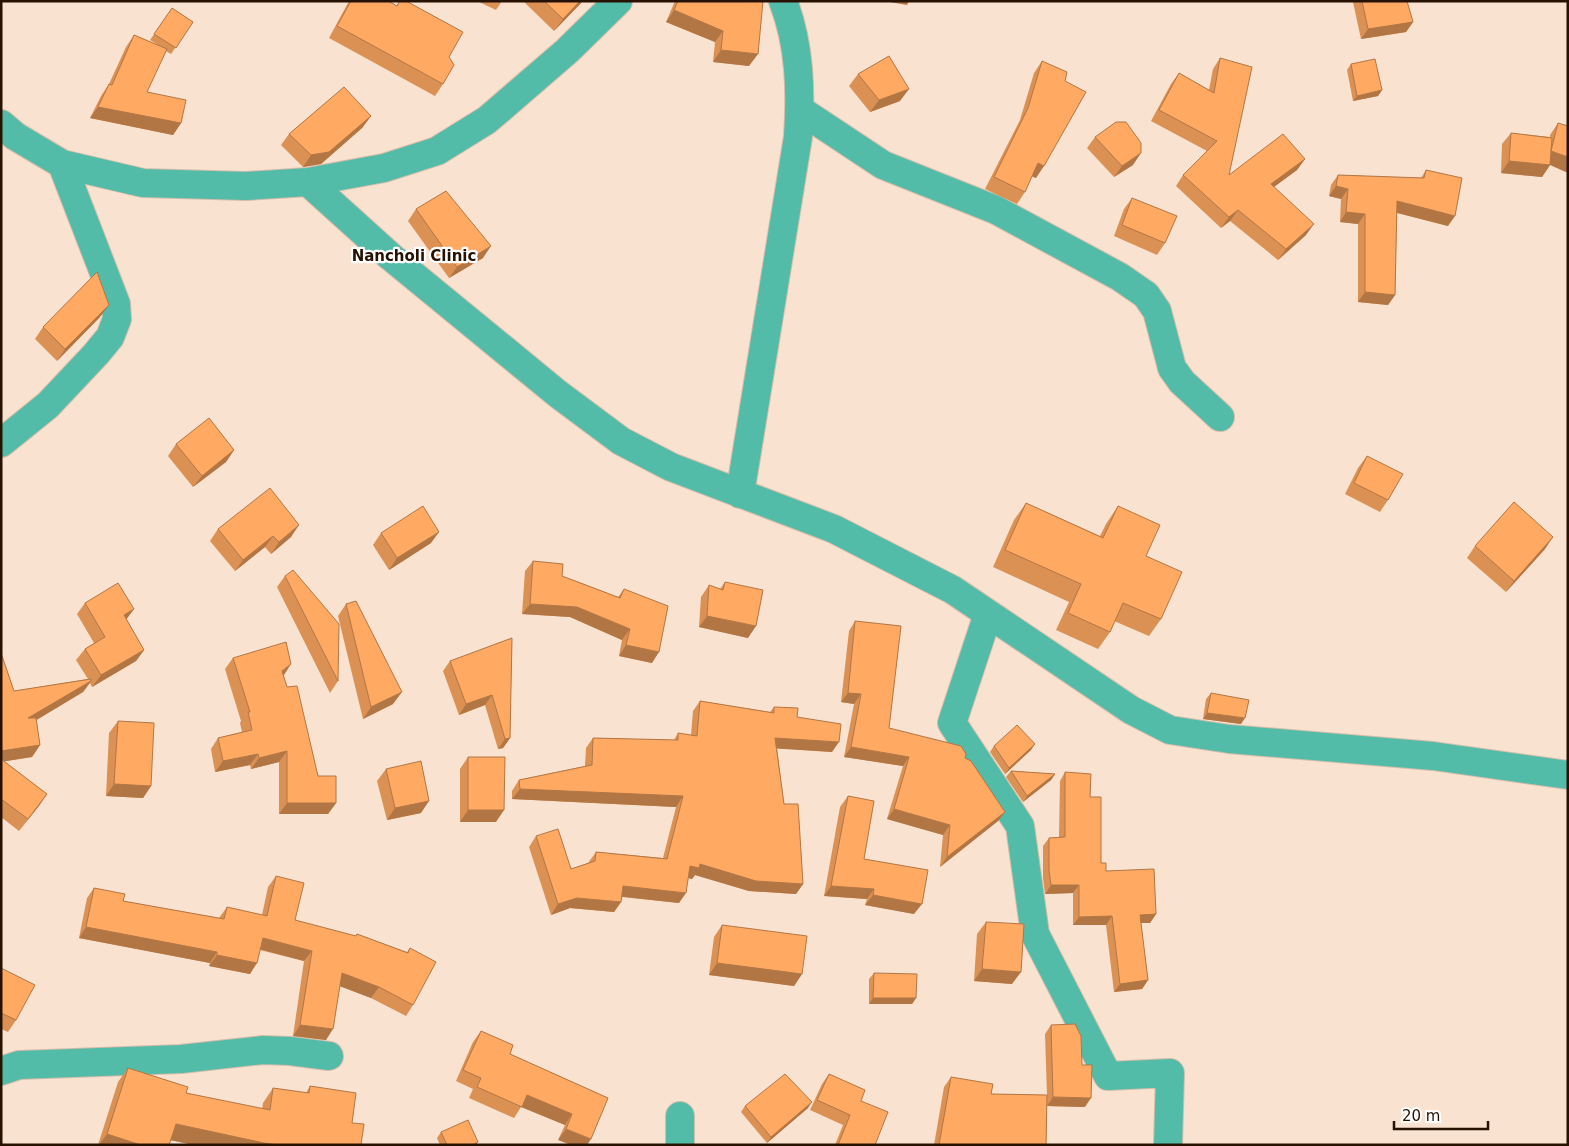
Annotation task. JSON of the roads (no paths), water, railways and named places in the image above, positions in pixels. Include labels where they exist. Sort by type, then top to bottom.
[{"type":"street","points":[[1,124],[15,136],[62,164],[143,183],[246,186],[308,182],[384,168],[437,151],[487,120],[567,51],[618,1]]},
{"type":"street","points":[[740,494],[798,137],[800,110],[798,62],[791,21],[783,1]]},
{"type":"street","points":[[800,110],[883,165],[996,210],[1120,277],[1146,295],[1157,311],[1172,368],[1182,382],[1220,417]]},
{"type":"street","points":[[1,444],[48,405],[96,354],[110,337],[116,319],[116,304],[62,164]]},
{"type":"street","points":[[308,182],[391,257],[558,394],[622,440],[671,468],[834,529],[953,590],[1131,710],[1170,730],[1229,739],[1433,756],[1568,776]]},
{"type":"street","points":[[988,614],[952,722],[1020,826],[1035,934],[1108,1076],[1170,1072],[1168,1145]]},
{"type":"street","points":[[1,1071],[19,1065],[181,1059],[263,1050],[329,1056]]},
{"type":"street","points":[[680,1116],[680,1145]]},
{"type":"district","name":"Nancholi Clinic","points":[[414,256]]}]
